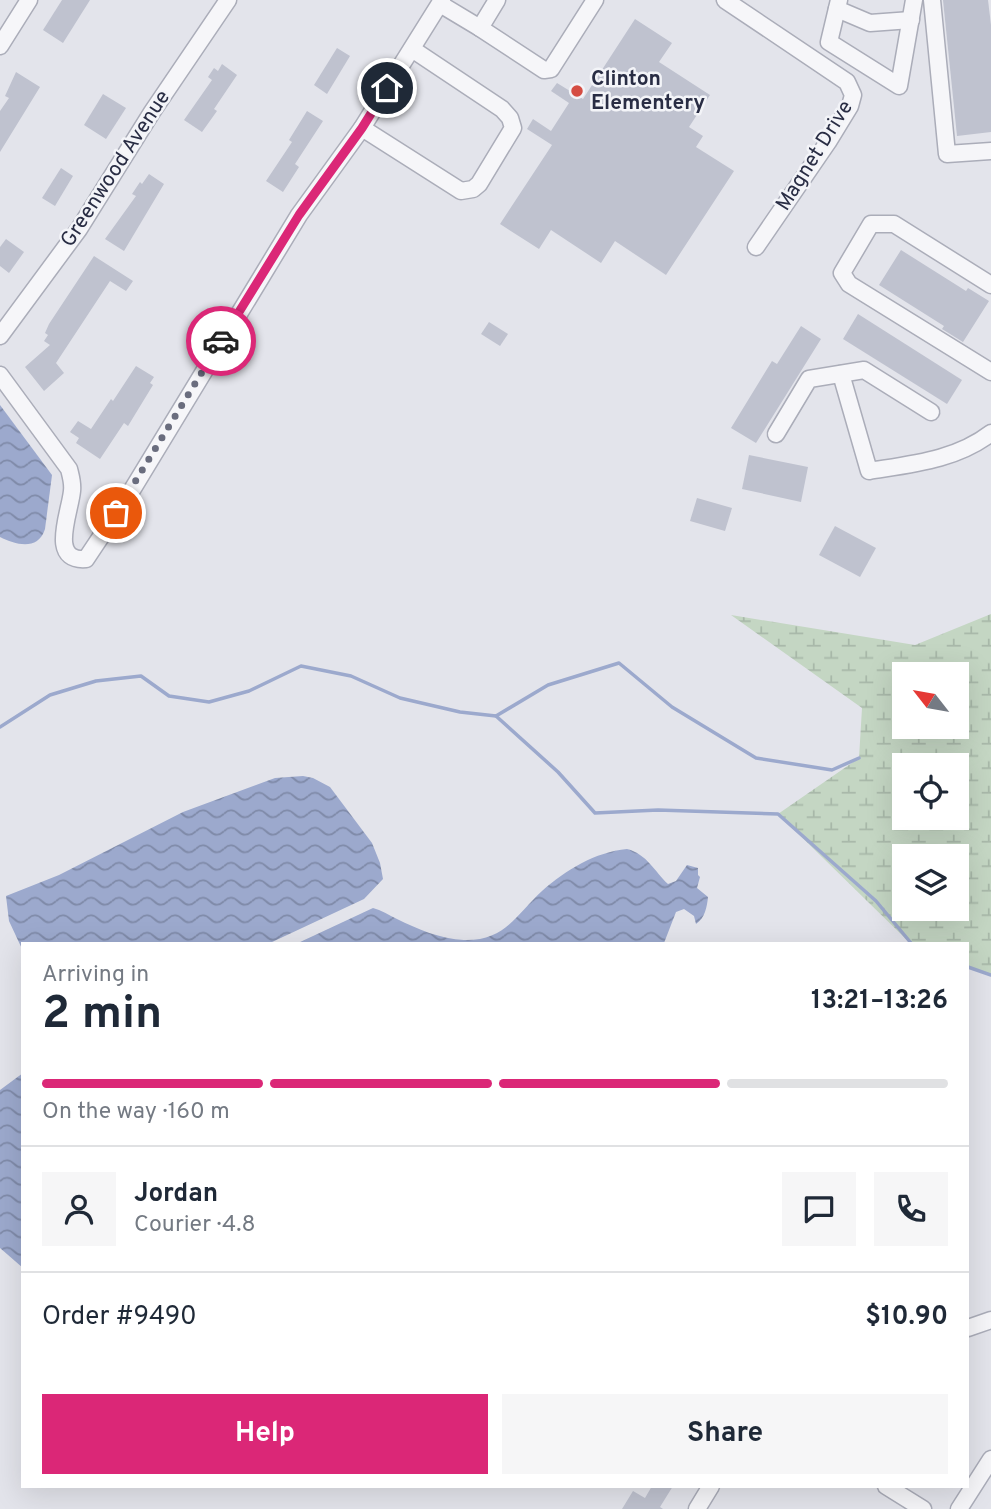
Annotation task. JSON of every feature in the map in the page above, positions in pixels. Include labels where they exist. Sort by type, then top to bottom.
[{"type":"street","points":[[0,46],[29,0]]},
{"type":"street","name":"Greenwood Avenue","points":[[0,336],[79,229],[152,112],[228,0]]},
{"type":"street","points":[[480,28],[497,0]]},
{"type":"street","points":[[0,375],[69,469],[72,492],[64,540],[65,550],[75,560],[86,559],[132,490],[299,215],[362,128],[441,2],[544,70],[551,69],[595,0]]},
{"type":"street","name":"Magnet Drive","points":[[725,0],[848,82],[853,95],[850,106],[828,142],[757,247]]},
{"type":"street","points":[[911,20],[870,23],[838,4],[829,42],[899,86],[911,20],[914,0]]},
{"type":"street","points":[[932,0],[947,154],[991,152]]},
{"type":"street","points":[[362,128],[461,191],[473,189],[479,184],[508,140],[513,128],[510,118],[502,109],[412,49]]},
{"type":"street","points":[[991,285],[894,224],[871,224],[842,273],[849,284],[991,372]]},
{"type":"street","points":[[776,434],[809,379],[841,373],[864,370],[931,412]]},
{"type":"street","points":[[841,373],[869,471],[944,457],[991,433]]},
{"type":"street","points":[[969,1328],[991,1320]]},
{"type":"street","points":[[959,1509],[991,1459]]},
{"type":"street","points":[[697,1509],[710,1488]]},
{"type":"street","points":[[889,1488],[923,1509]]},
{"type":"green space","points":[[991,614],[991,975],[969,967],[969,942],[909,942],[778,814],[859,758],[862,708],[731,615],[915,645]]},
{"type":"water","points":[[0,405],[52,475],[45,529],[42,536],[32,543],[19,544],[0,537]]},
{"type":"water","points":[[303,776],[330,787],[372,843],[383,879],[364,899],[272,942],[21,942],[21,947],[9,921],[6,896],[59,875],[183,812],[275,778]]},
{"type":"water","points":[[615,851],[634,851],[668,884],[676,881],[687,865],[698,868],[700,877],[697,888],[708,897],[702,919],[696,924],[694,916],[684,909],[676,912],[664,942],[300,942],[373,908],[421,930],[447,938],[464,940],[490,936],[509,925],[542,891],[571,869],[592,858]]},
{"type":"water","points":[[21,1074],[21,1266],[0,1248],[0,1090]]},
{"type":"building","points":[[62,0],[90,0],[63,43],[43,30]]},
{"type":"building","points":[[943,0],[988,0],[991,25],[991,132],[957,136]]},
{"type":"building","points":[[635,19],[672,43],[659,62],[710,95],[689,127],[703,136],[696,147],[734,171],[666,275],[615,241],[601,263],[551,230],[539,249],[500,224],[552,145],[527,129],[533,119],[551,131],[569,103],[551,91],[557,83],[583,99]]},
{"type":"building","points":[[337,48],[350,56],[327,94],[314,85]]},
{"type":"building","points":[[222,64],[237,75],[202,132],[184,120],[212,80],[208,77],[214,68],[218,71]]},
{"type":"building","points":[[16,72],[40,87],[0,152],[0,111],[9,98],[5,96]]},
{"type":"building","points":[[103,94],[126,108],[106,139],[84,125]]},
{"type":"building","points":[[307,111],[323,121],[295,164],[299,167],[283,192],[266,181],[292,142],[289,140]]},
{"type":"building","points":[[61,168],[73,176],[55,206],[42,198]]},
{"type":"building","points":[[149,174],[164,184],[124,251],[105,239],[136,196],[132,194],[140,182],[142,184]]},
{"type":"building","points":[[6,239],[24,252],[9,273],[0,266],[0,247]]},
{"type":"building","points":[[901,250],[966,291],[968,288],[989,301],[963,342],[942,329],[944,326],[879,285]]},
{"type":"building","points":[[94,256],[133,281],[126,291],[110,281],[56,363],[64,373],[44,391],[25,367],[50,345],[44,341],[48,335],[45,333],[49,324]]},
{"type":"building","points":[[858,314],[962,380],[947,404],[843,339]]},
{"type":"building","points":[[489,322],[508,334],[500,346],[481,334]]},
{"type":"building","points":[[801,326],[821,339],[756,443],[731,428],[772,361],[777,364]]},
{"type":"building","points":[[136,366],[154,377],[150,383],[153,385],[128,426],[124,423],[100,459],[76,443],[79,438],[70,432],[78,421],[91,429]]},
{"type":"building","points":[[749,455],[808,467],[801,502],[742,489]]},
{"type":"building","points":[[697,498],[732,508],[725,531],[690,521]]},
{"type":"building","points":[[835,526],[876,548],[860,577],[819,555]]},
{"type":"building","points":[[651,1488],[672,1488],[660,1507],[663,1509],[622,1509],[633,1491],[645,1498]]},
{"type":"waterway","points":[[0,727],[50,695],[96,681],[141,676],[169,696],[209,702],[249,691],[301,666],[351,676],[400,698],[460,712],[496,716],[548,685],[619,663],[672,707],[756,758],[832,770],[859,758]]},
{"type":"waterway","points":[[496,716],[558,772],[595,813],[658,810],[778,814],[876,901],[910,942]]},
{"type":"waterway","points":[[969,967],[991,975]]},
{"type":"way so far","points":[[116,513],[221,341]]},
{"type":"place","name":"Clinton Elementery","points":[[577,91]]},
{"type":"route","points":[[221,341],[299,215],[362,128],[387,88]]}]
